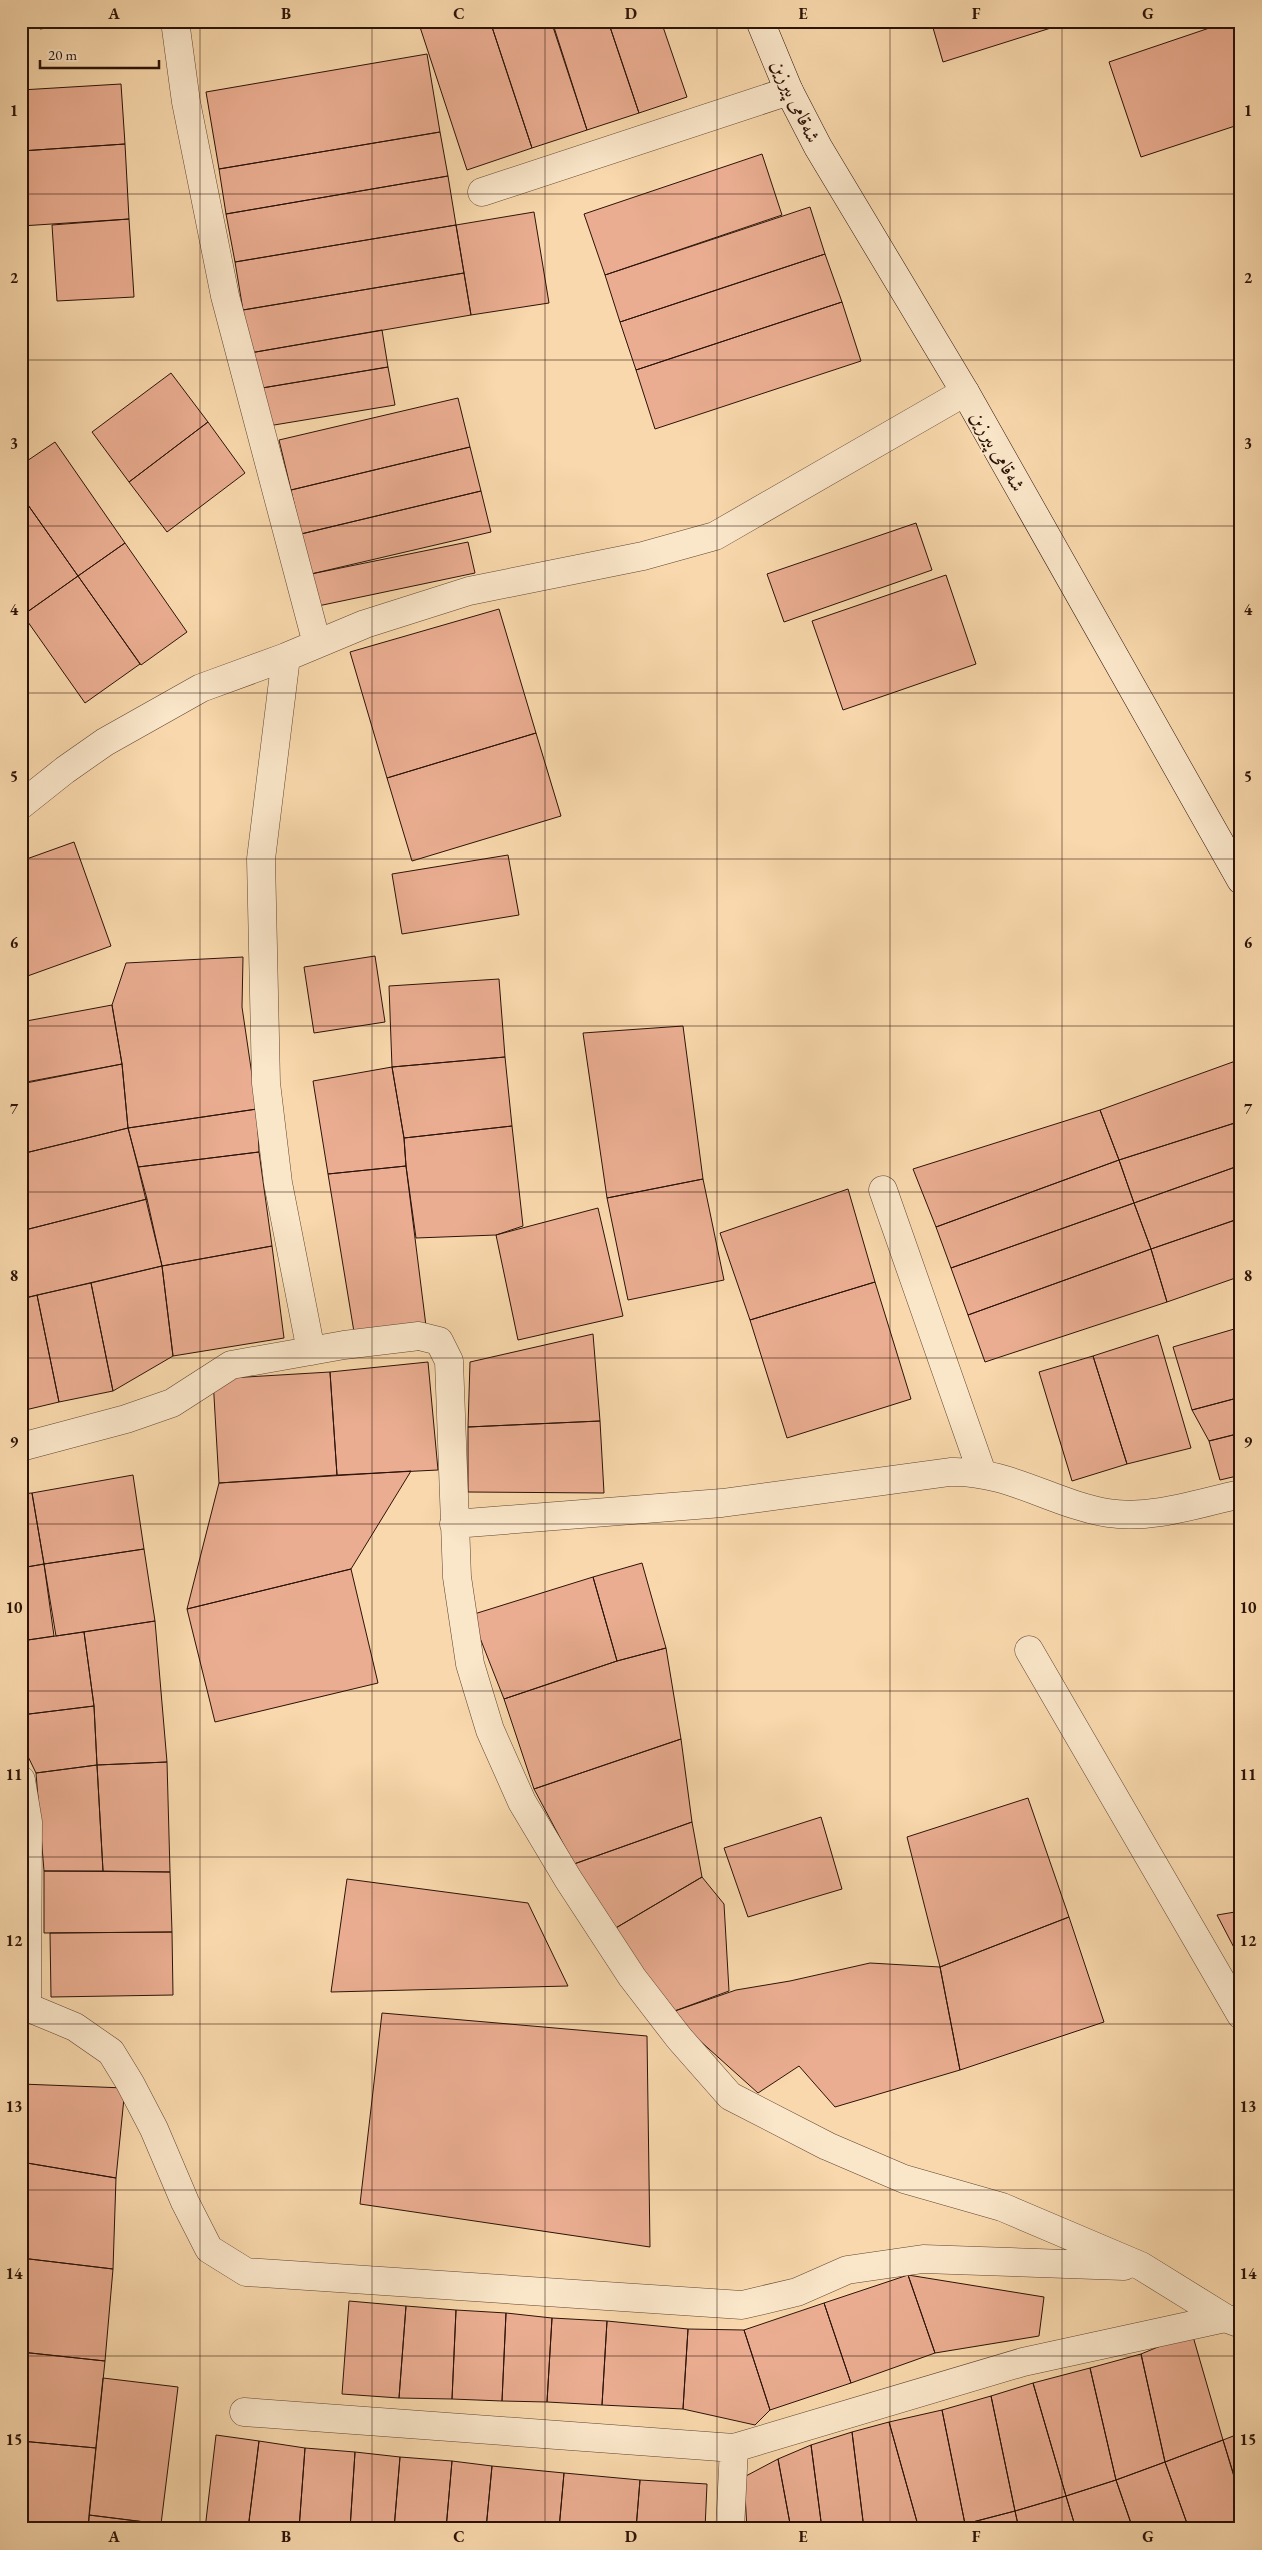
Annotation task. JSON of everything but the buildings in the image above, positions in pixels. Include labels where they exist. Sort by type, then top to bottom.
[{"type":"street","points":[[175,21],[186,102],[225,296],[317,644]]},
{"type":"street","name":"شەقامی پیرزین","points":[[760,21],[789,91],[849,201],[965,392],[1234,850],[1241,880]]},
{"type":"street","points":[[482,192],[789,91]]},
{"type":"street","points":[[21,805],[65,770],[105,742],[201,688],[286,657],[365,624],[469,592],[643,556],[714,536],[965,392]]},
{"type":"street","points":[[286,657],[261,860],[266,1083],[278,1183],[311,1351]]},
{"type":"street","points":[[883,1190],[982,1473]]},
{"type":"street","points":[[21,1447],[126,1419],[172,1403],[231,1365],[311,1351],[419,1336],[439,1341],[449,1361],[456,1577],[470,1664],[490,1730],[522,1802],[568,1879],[632,1977],[678,2038],[730,2096],[827,2146],[904,2179],[1002,2207],[1141,2266],[1233,2321]]},
{"type":"street","points":[[454,1524],[722,1503],[950,1472],[982,1473],[1004,1478],[1082,1507],[1109,1513],[1138,1514],[1241,1494]]},
{"type":"street","points":[[1029,1650],[1241,2015]]},
{"type":"street","points":[[21,1780],[28,1822],[24,2008],[75,2027],[111,2052],[154,2129],[185,2202],[209,2249],[246,2272],[742,2305],[797,2292],[848,2270],[923,2259],[1141,2266]]},
{"type":"street","points":[[244,2412],[734,2448],[1023,2362],[1233,2321]]},
{"type":"street","points":[[730,2529],[734,2448]]}]
